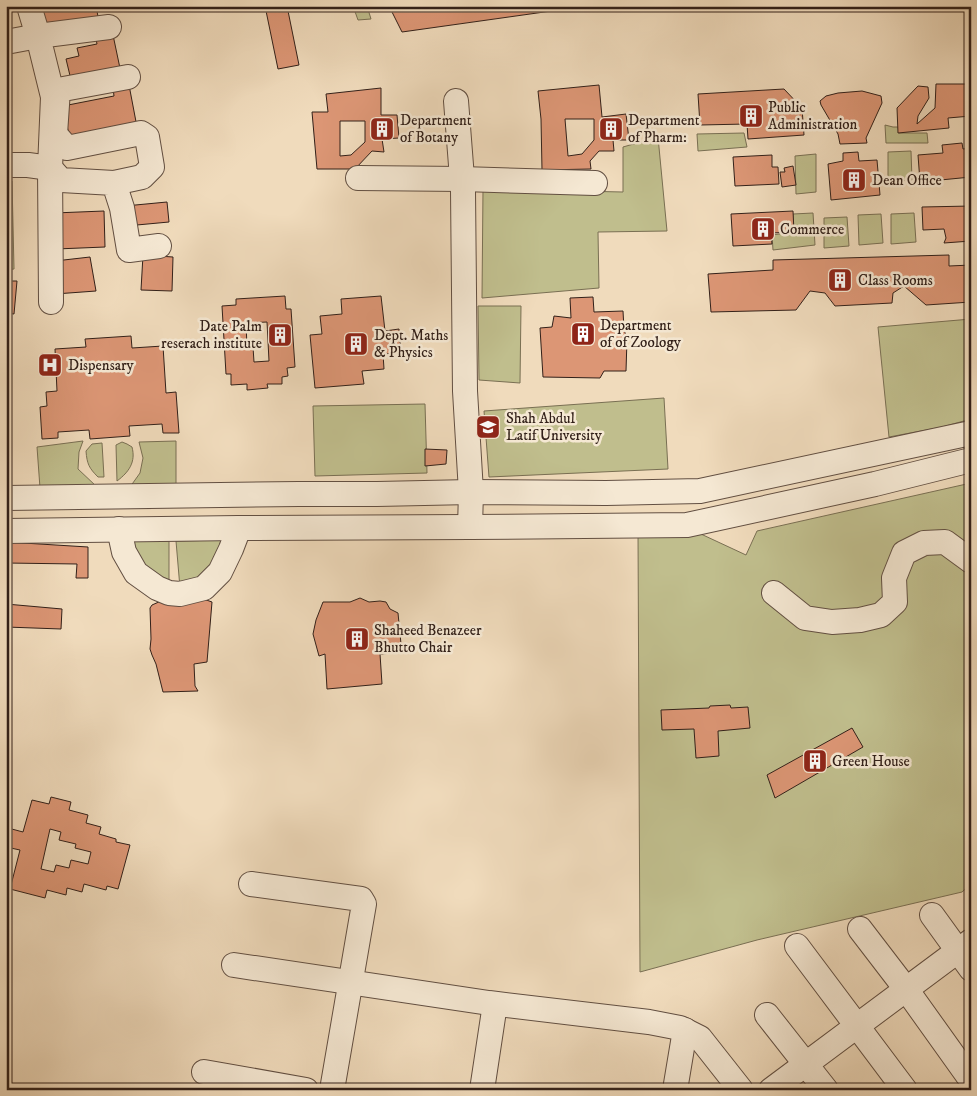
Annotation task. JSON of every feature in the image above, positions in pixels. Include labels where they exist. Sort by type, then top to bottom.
[{"type":"street","points":[[29,6],[53,97],[50,168],[51,302]]},
{"type":"street","points":[[6,42],[109,26]]},
{"type":"street","points":[[6,164],[28,164],[50,168],[61,180],[114,183],[142,178],[152,167],[147,137],[141,133],[67,148],[55,134],[58,90],[128,77]]},
{"type":"street","points":[[456,101],[462,179],[465,391],[471,492],[470,527]]},
{"type":"street","points":[[358,178],[595,183]]},
{"type":"street","points":[[114,183],[122,208],[129,250],[159,246]]},
{"type":"street","points":[[6,498],[471,492],[606,494],[700,491],[971,433]]},
{"type":"street","points":[[869,455],[875,484]]},
{"type":"street","points":[[6,531],[687,525],[875,484],[971,460]]},
{"type":"street","points":[[119,529],[124,552],[136,573],[157,588],[169,593],[180,594],[204,588],[220,572],[239,528]]},
{"type":"street","points":[[774,593],[805,618],[832,622],[860,620],[881,616],[895,602],[894,578],[904,553],[924,543],[945,542],[971,560]]},
{"type":"street","points":[[251,884],[361,899],[364,904],[332,1090]]},
{"type":"street","points":[[771,1090],[906,989],[966,953],[932,915]]},
{"type":"street","points":[[860,929],[906,989],[971,1080]]},
{"type":"street","points":[[797,946],[904,1090]]},
{"type":"street","points":[[234,966],[502,1005],[649,1022],[680,1028],[700,1038],[741,1090]]},
{"type":"street","points":[[491,1089],[502,1005]]},
{"type":"street","points":[[766,1015],[826,1090]]},
{"type":"street","points":[[675,1090],[684,1030]]},
{"type":"street","points":[[204,1072],[306,1090]]},
{"type":"shaded area","points":[[353,6],[367,6],[371,19],[358,20]]},
{"type":"shaded area","points":[[885,125],[898,127],[899,133],[927,133],[928,143],[886,143]]},
{"type":"shaded area","points":[[744,133],[747,147],[698,151],[697,134]]},
{"type":"shaded area","points":[[658,137],[667,231],[598,232],[599,288],[482,298],[483,189],[623,192],[623,147]]},
{"type":"shaded area","points":[[911,151],[912,180],[888,182],[888,152]]},
{"type":"shaded area","points":[[816,154],[816,192],[796,194],[795,156]]},
{"type":"shaded area","points":[[6,181],[12,181],[14,269],[6,270]]},
{"type":"shaded area","points":[[813,213],[815,245],[773,250],[772,235],[794,232],[793,214]]},
{"type":"shaded area","points":[[914,213],[916,242],[891,244],[891,214]]},
{"type":"shaded area","points":[[881,214],[883,243],[859,245],[858,215]]},
{"type":"shaded area","points":[[847,217],[849,246],[824,248],[824,218]]},
{"type":"shaded area","points":[[478,306],[521,306],[520,383],[479,380]]},
{"type":"shaded area","points":[[971,319],[971,419],[942,427],[889,437],[878,327]]},
{"type":"shaded area","points":[[664,398],[668,469],[489,477],[484,411]]},
{"type":"shaded area","points":[[425,404],[427,473],[315,476],[313,406]]},
{"type":"shaded area","points":[[83,441],[79,452],[78,469],[96,486],[40,488],[37,447]]},
{"type":"shaded area","points":[[176,441],[176,484],[130,487],[140,473],[143,458],[139,442]]},
{"type":"shaded area","points":[[122,442],[132,447],[133,457],[128,470],[117,481],[116,445]]},
{"type":"shaded area","points":[[102,443],[104,477],[98,477],[89,466],[86,451],[92,444]]},
{"type":"shaded area","points":[[971,483],[971,884],[962,892],[757,940],[640,972],[638,532],[688,528],[746,555],[757,531]]},
{"type":"shaded area","points":[[226,540],[204,588],[180,588],[176,541]]},
{"type":"shaded area","points":[[126,541],[169,541],[169,593],[136,573]]},
{"type":"building","points":[[34,6],[96,6],[99,22],[39,34]]},
{"type":"building","points":[[265,6],[287,6],[299,65],[278,69]]},
{"type":"building","points":[[389,6],[587,6],[402,32]]},
{"type":"building","points":[[113,35],[121,73],[72,84],[66,59],[79,56],[77,48],[97,44],[96,39]]},
{"type":"building","points":[[936,84],[971,84],[971,116],[948,118],[949,128],[898,133],[897,108],[918,86],[928,87],[929,98],[918,116],[917,124],[935,108]]},
{"type":"building","points":[[129,85],[137,127],[70,140],[63,106],[114,96],[113,88]]},
{"type":"building","name":"Department of Pharm:","points":[[599,85],[602,117],[626,114],[629,140],[613,140],[614,151],[599,151],[590,161],[591,169],[542,170],[541,119],[538,91]],"holes":[[[565,119],[594,119],[594,140],[582,154],[568,156]]]},
{"type":"building","name":"Department of Botany","points":[[381,88],[381,115],[397,115],[399,138],[382,139],[384,152],[372,151],[355,169],[317,169],[312,112],[328,112],[326,94]],"holes":[[[340,121],[365,121],[365,142],[351,155],[340,156]]]},
{"type":"building","name":"Public Administration","points":[[784,89],[802,108],[804,135],[748,139],[747,124],[700,125],[698,94]]},
{"type":"building","points":[[862,91],[881,96],[882,103],[866,138],[867,143],[840,144],[838,134],[820,101],[826,96],[838,93]]},
{"type":"building","points":[[962,143],[963,149],[971,148],[971,177],[920,182],[918,155],[943,153],[942,145]]},
{"type":"building","name":"Dean Office","points":[[858,152],[859,161],[877,160],[880,195],[831,200],[828,164],[843,161],[843,153]]},
{"type":"building","points":[[772,155],[772,167],[778,167],[779,184],[735,186],[733,157]]},
{"type":"building","points":[[793,166],[796,185],[782,187],[780,172],[785,172],[784,168]]},
{"type":"building","points":[[167,202],[169,222],[126,226],[125,206]]},
{"type":"building","points":[[971,206],[971,241],[944,243],[946,238],[944,229],[923,230],[922,207]]},
{"type":"building","points":[[104,211],[105,247],[56,249],[54,213]]},
{"type":"building","name":"Commerce","points":[[793,211],[794,232],[771,233],[772,244],[733,246],[731,214]]},
{"type":"building","points":[[143,255],[173,257],[172,291],[141,290]]},
{"type":"building","name":"Class Rooms","points":[[949,255],[949,266],[971,265],[971,302],[926,305],[904,286],[893,293],[892,303],[835,306],[825,293],[810,291],[796,310],[711,312],[708,274],[773,270],[773,260]]},
{"type":"building","points":[[90,257],[96,291],[55,294],[55,261]]},
{"type":"building","points":[[6,281],[17,281],[14,314],[6,313]]},
{"type":"building","name":"Date Palm reserach institute","points":[[285,296],[286,309],[291,309],[295,367],[287,368],[288,376],[282,377],[282,384],[267,384],[268,388],[247,390],[247,384],[231,385],[231,374],[226,374],[222,306],[236,305],[236,299]],"holes":[[[267,322],[269,361],[254,362],[253,347],[247,347],[246,323]]]},
{"type":"building","name":"Dept. Maths & Physics","points":[[381,296],[385,331],[399,329],[401,353],[383,354],[384,369],[362,371],[364,384],[315,388],[310,335],[322,334],[320,316],[342,314],[341,299]]},
{"type":"building","name":"Department of of Zoology","points":[[593,297],[594,312],[623,311],[624,329],[627,339],[626,371],[604,371],[600,378],[543,377],[540,328],[552,327],[554,316],[571,318],[570,298]]},
{"type":"building","points":[[131,336],[132,348],[163,346],[166,393],[176,392],[179,433],[163,433],[162,424],[129,426],[130,436],[90,439],[89,430],[58,432],[58,438],[42,439],[40,407],[47,406],[46,392],[57,391],[55,349],[86,347],[85,339]]},
{"type":"building","points":[[425,449],[447,450],[446,464],[425,466]]},
{"type":"building","points":[[7,542],[88,547],[88,578],[76,578],[77,564],[6,563]]},
{"type":"building","points":[[198,597],[212,602],[207,662],[194,664],[195,686],[198,691],[163,692],[150,649],[150,608],[161,601]]},
{"type":"building","name":"Shaheed Benazeer Bhutto Chair","points":[[360,598],[369,602],[386,602],[390,609],[398,613],[401,644],[393,645],[394,653],[380,654],[382,684],[327,689],[325,654],[319,656],[313,634],[316,620],[323,602],[350,602]]},
{"type":"building","points":[[6,604],[62,609],[61,629],[6,627]]},
{"type":"building","points":[[730,705],[731,708],[748,707],[750,728],[718,731],[719,756],[696,758],[694,729],[662,730],[661,710]]},
{"type":"building","name":"Green House","points":[[852,728],[863,747],[775,798],[767,775]]},
{"type":"building","points":[[51,797],[71,802],[69,810],[88,815],[86,823],[101,827],[99,834],[116,839],[116,842],[130,845],[118,889],[107,886],[106,890],[84,884],[82,892],[67,888],[66,895],[47,890],[45,898],[10,889],[20,850],[6,847],[8,828],[23,832],[32,800],[49,804]],"holes":[[[50,829],[61,832],[59,840],[76,844],[75,848],[91,852],[88,864],[71,860],[69,868],[56,865],[54,872],[41,869]]]},
{"type":"place","name":"Public Administration","points":[[751,116]]},
{"type":"place","name":"Department of Botany","points":[[382,129]]},
{"type":"place","name":"Department of Pharm:","points":[[611,129]]},
{"type":"place","name":"Dean Office","points":[[854,180]]},
{"type":"place","name":"Commerce","points":[[763,229]]},
{"type":"place","name":"Class Rooms","points":[[840,280]]},
{"type":"place","name":"Department of of Zoology","points":[[583,334]]},
{"type":"place","name":"Date Palm reserach institute","points":[[280,335]]},
{"type":"place","name":"Dept. Maths & Physics","points":[[356,344]]},
{"type":"place","name":"Dispensary","points":[[50,365]]},
{"type":"place","name":"Shah Abdul Latif University","points":[[488,427]]},
{"type":"place","name":"Shaheed Benazeer Bhutto Chair","points":[[357,639]]},
{"type":"place","name":"Green House","points":[[815,761]]}]
